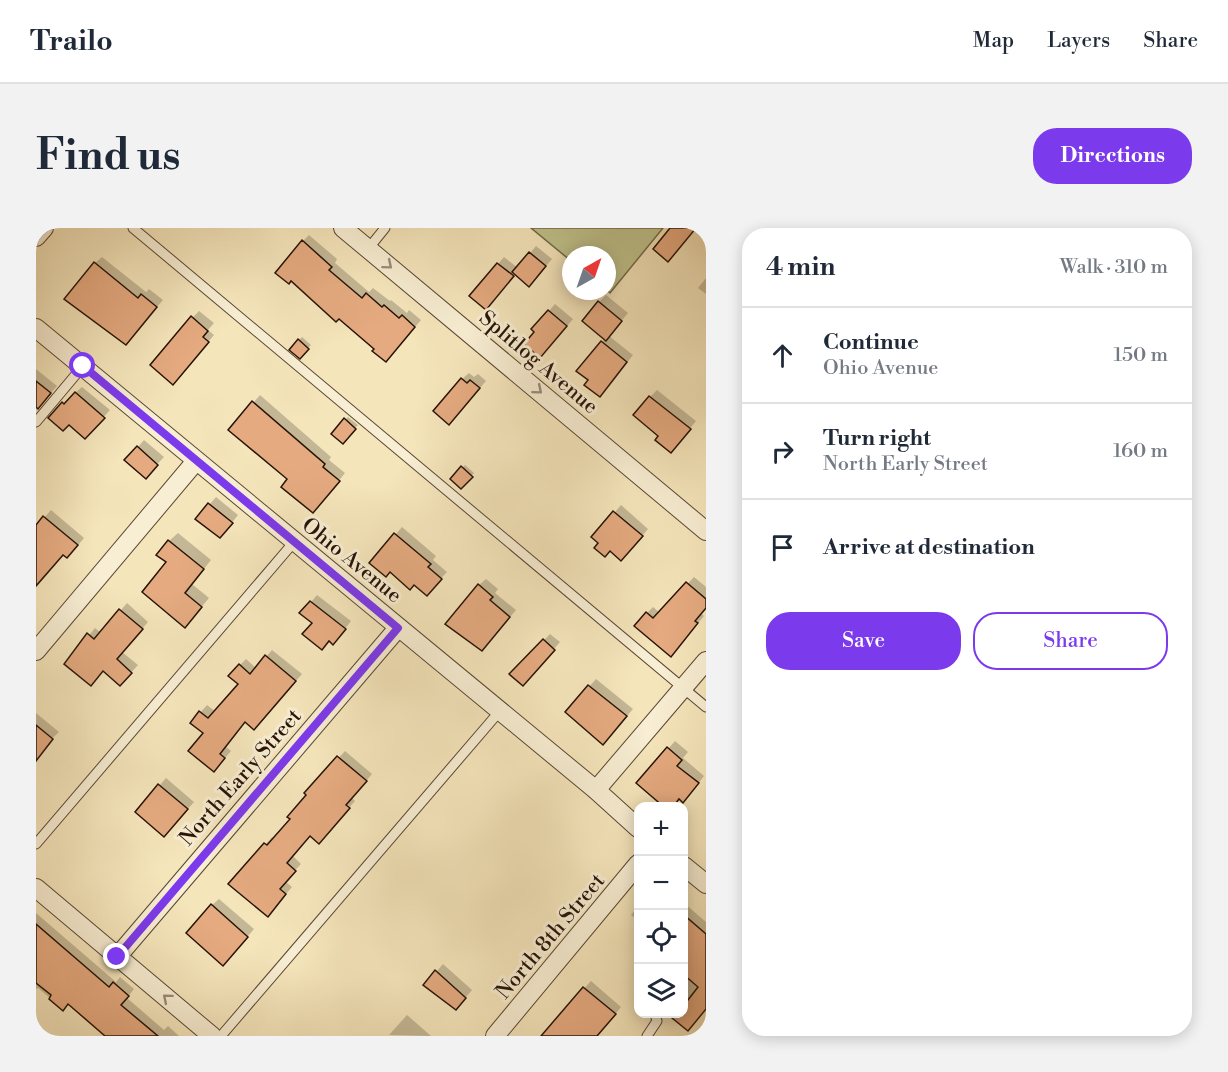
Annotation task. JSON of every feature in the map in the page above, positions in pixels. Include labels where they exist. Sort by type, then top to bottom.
[{"type":"street","points":[[36,237],[44,228]]},
{"type":"street","name":"Splitlog Avenue","points":[[343,228],[706,531]]},
{"type":"street","name":"Ohio Avenue","points":[[36,328],[634,824]]},
{"type":"street","points":[[36,651],[196,462]]},
{"type":"street","name":"North Early Street","points":[[117,957],[398,628]]},
{"type":"street","points":[[596,790],[706,661]]},
{"type":"street","points":[[688,869],[706,884]]},
{"type":"street","name":"North 8th Street","points":[[495,1036],[634,870]]},
{"type":"street","points":[[36,888],[212,1036]]},
{"type":"lane","points":[[133,228],[706,707]]},
{"type":"lane","points":[[368,249],[385,228]]},
{"type":"lane","points":[[36,422],[83,366]]},
{"type":"lane","points":[[36,844],[294,542]]},
{"type":"lane","points":[[220,1036],[499,712]]},
{"type":"lane","points":[[647,1036],[657,1021],[656,1018]]},
{"type":"green space","points":[[531,228],[663,228],[616,286],[616,246],[562,246],[562,254]]},
{"type":"building","points":[[670,228],[696,228],[668,262],[653,249]]},
{"type":"building","points":[[302,240],[332,267],[329,270],[362,298],[366,293],[399,318],[402,315],[415,327],[386,362],[339,319],[336,322],[291,281],[289,284],[275,273]]},
{"type":"building","points":[[529,252],[546,266],[529,287],[512,272]]},
{"type":"building","points":[[94,262],[138,298],[141,294],[157,307],[126,345],[64,299]]},
{"type":"building","points":[[497,263],[514,276],[486,310],[469,296]]},
{"type":"building","points":[[598,301],[622,321],[606,341],[582,321]]},
{"type":"building","points":[[548,310],[567,326],[540,358],[524,344],[534,332],[531,329]]},
{"type":"building","points":[[191,316],[208,331],[203,337],[209,342],[173,385],[150,365]]},
{"type":"building","points":[[298,339],[309,349],[300,359],[289,350]]},
{"type":"building","points":[[601,341],[627,362],[600,397],[584,385],[588,380],[576,371]]},
{"type":"building","points":[[461,378],[467,383],[470,380],[480,388],[449,425],[433,411]]},
{"type":"building","points":[[36,381],[51,393],[38,409],[36,407]]},
{"type":"building","points":[[75,392],[105,418],[85,439],[69,425],[63,431],[48,418],[62,402],[64,404]]},
{"type":"building","points":[[649,396],[691,429],[671,453],[655,440],[658,436],[633,415]]},
{"type":"building","points":[[252,401],[325,464],[323,467],[340,481],[313,513],[281,487],[287,479],[228,430]]},
{"type":"building","points":[[344,418],[356,429],[343,444],[331,434]]},
{"type":"building","points":[[137,446],[158,465],[146,479],[124,460]]},
{"type":"building","points":[[461,466],[473,477],[461,489],[450,479]]},
{"type":"building","points":[[208,503],[233,523],[220,538],[195,519]]},
{"type":"building","points":[[613,511],[643,536],[621,561],[610,551],[605,557],[594,548],[598,543],[591,537]]},
{"type":"building","points":[[43,516],[78,545],[67,558],[63,555],[36,586],[36,525]]},
{"type":"building","points":[[394,533],[431,564],[428,567],[442,579],[427,596],[414,585],[410,590],[390,572],[386,577],[369,563]]},
{"type":"building","points":[[168,540],[204,569],[185,593],[202,607],[185,628],[142,592],[166,562],[156,555]]},
{"type":"building","points":[[686,582],[706,599],[706,608],[695,621],[698,623],[671,657],[634,626],[646,612],[653,618]]},
{"type":"building","points":[[478,584],[493,597],[490,600],[510,617],[482,651],[445,624]]},
{"type":"building","points":[[310,601],[346,629],[333,645],[329,641],[322,650],[302,634],[312,623],[299,613]]},
{"type":"building","points":[[119,609],[143,629],[117,659],[132,673],[120,686],[103,671],[91,686],[64,664],[87,633],[94,639]]},
{"type":"building","points":[[543,639],[555,650],[523,686],[509,674]]},
{"type":"building","points":[[265,655],[296,681],[254,730],[245,722],[220,754],[225,758],[214,772],[188,751],[203,733],[190,723],[199,711],[208,718],[238,684],[228,676],[239,664],[250,674]]},
{"type":"building","points":[[588,685],[627,716],[603,745],[565,712]]},
{"type":"building","points":[[36,725],[53,739],[36,761]]},
{"type":"building","points":[[667,747],[682,760],[677,766],[699,783],[684,802],[679,799],[677,802],[658,802],[636,783]]},
{"type":"building","points":[[337,756],[367,781],[346,805],[350,808],[319,844],[310,836],[287,863],[296,871],[280,889],[286,894],[268,917],[228,884],[264,843],[267,845],[290,819],[287,817],[306,795],[304,793]]},
{"type":"building","points":[[158,784],[188,809],[164,837],[135,812]]},
{"type":"building","points":[[211,904],[248,937],[223,966],[186,933]]},
{"type":"building","points":[[688,918],[706,934],[706,1009],[688,1031],[672,1018],[688,1018],[688,1000],[698,987],[688,978]]},
{"type":"building","points":[[36,924],[109,987],[113,982],[129,996],[121,1005],[158,1036],[105,1036],[68,1004],[63,1011],[49,999],[51,995],[36,983]]},
{"type":"building","points":[[435,970],[466,998],[456,1010],[423,985]]},
{"type":"building","points":[[583,987],[616,1014],[597,1036],[541,1036]]},
{"type":"route","points":[[83,366],[398,628],[117,957]]}]
